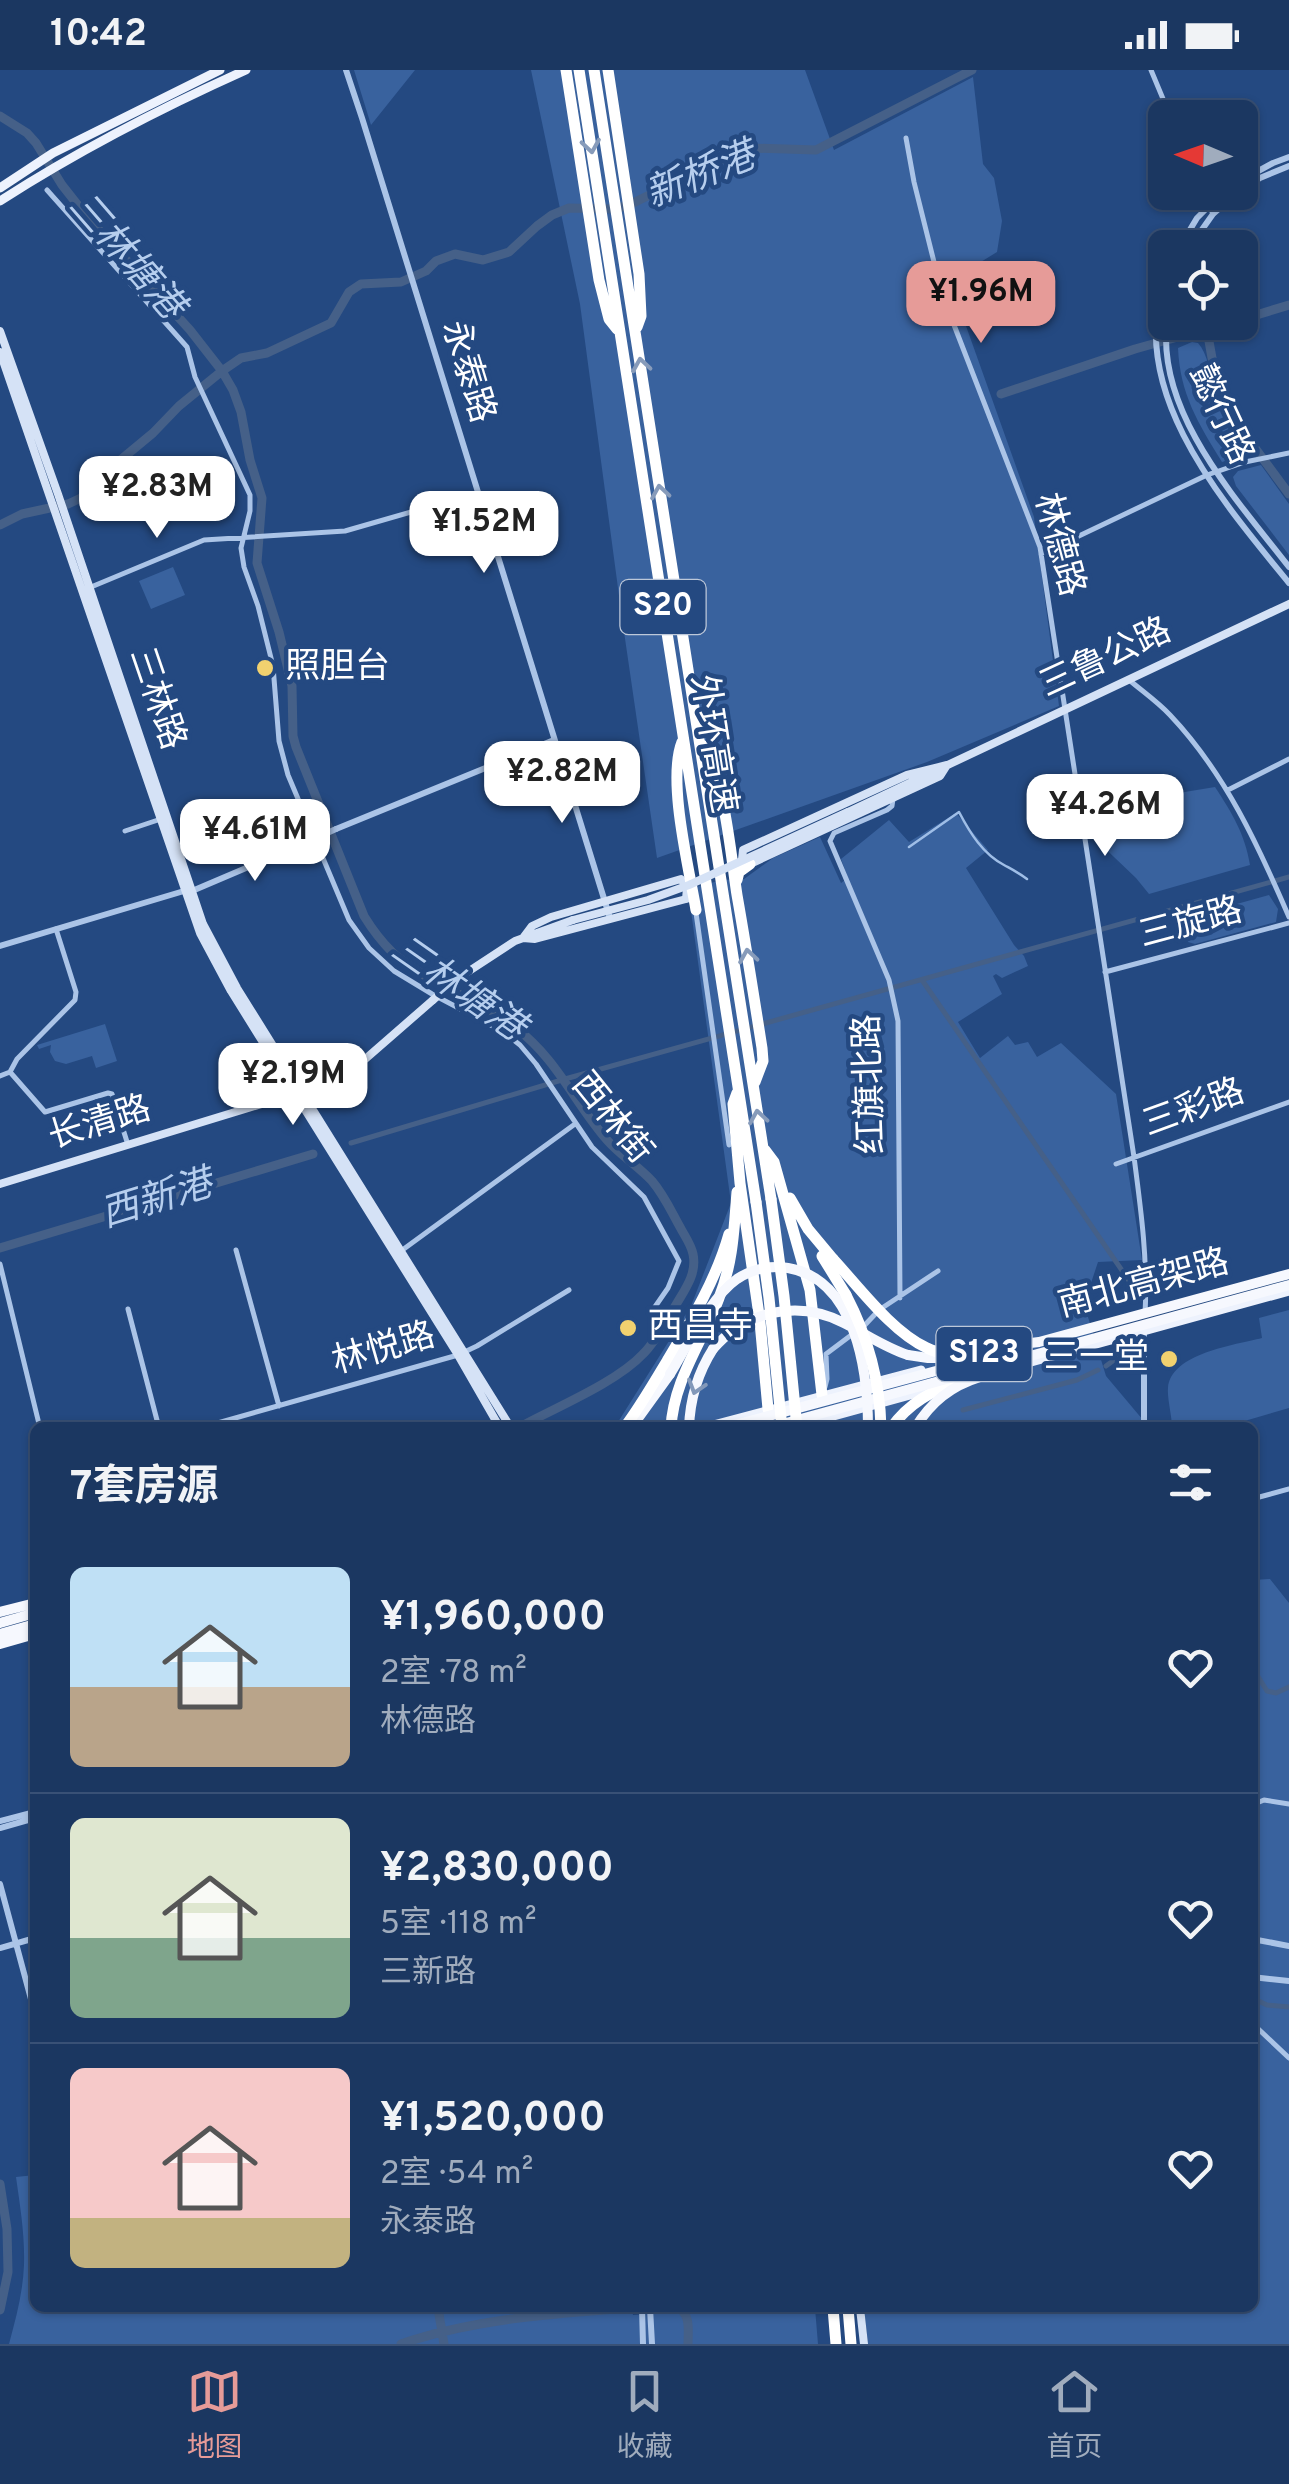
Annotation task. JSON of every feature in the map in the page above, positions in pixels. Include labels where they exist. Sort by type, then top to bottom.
[{"type":"highway","points":[[566,70],[604,302],[609,319],[620,332]]},
{"type":"highway","name":"外环高速","points":[[579,70],[773,1330],[795,1422]]},
{"type":"highway","name":"外环高速","points":[[594,70],[625,224],[635,331],[771,1199],[796,1422]]},
{"type":"highway","points":[[608,70],[627,194],[625,224]]},
{"type":"highway","points":[[684,738],[678,752],[678,790],[685,873],[696,910]]},
{"type":"highway","points":[[700,742],[709,754],[722,803],[757,1014],[763,1061],[753,1086]]},
{"type":"highway","points":[[729,841],[734,850],[744,850]]},
{"type":"highway","points":[[736,884],[740,872],[750,864]]},
{"type":"highway","points":[[738,1088],[733,1104],[740,1183],[772,1408]]},
{"type":"highway","points":[[763,1147],[779,1177],[810,1290],[822,1395]]},
{"type":"highway","points":[[779,1177],[800,1216],[833,1260],[887,1317],[920,1345],[943,1354],[966,1356]]},
{"type":"highway","points":[[631,1422],[720,1264],[734,1221],[740,1183]]},
{"type":"highway","points":[[800,1216],[801,1226],[846,1295],[864,1332],[881,1422]]},
{"type":"highway","points":[[671,1422],[680,1385],[727,1275],[735,1238],[734,1221]]},
{"type":"highway","points":[[633,1422],[726,1288],[749,1272],[780,1267],[815,1277],[843,1307],[863,1368],[868,1422]]},
{"type":"highway","name":"南北高架路","points":[[746,1422],[1289,1271]]},
{"type":"highway","name":"南北高架路","points":[[791,1422],[1289,1288]]},
{"type":"highway","points":[[690,1422],[694,1388],[709,1356],[737,1327],[767,1314],[792,1310],[818,1313],[844,1322],[885,1346],[918,1357],[966,1356],[1039,1342]]},
{"type":"highway","points":[[896,1422],[927,1395],[1030,1357]]},
{"type":"highway","points":[[920,1422],[943,1394],[973,1379]]},
{"type":"highway","points":[[0,1617],[30,1609]]},
{"type":"highway","points":[[0,1639],[30,1631]]},
{"type":"highway","points":[[831,2312],[834,2344]]},
{"type":"highway","points":[[848,2312],[851,2344]]},
{"type":"main road","points":[[0,202],[53,153],[220,70]]},
{"type":"main road","points":[[0,188],[60,164],[246,70]]},
{"type":"main road","name":"三林路","points":[[0,331],[188,891],[220,959],[297,1092],[462,1353]]},
{"type":"main road","name":"三林路","points":[[0,352],[54,494]]},
{"type":"main road","name":"三林路","points":[[85,590],[188,891]]},
{"type":"main road","name":"三鲁公路","points":[[572,920],[689,885],[1289,604]]},
{"type":"main road","name":"三鲁公路","points":[[750,864],[940,776],[947,765]]},
{"type":"main road","name":"三鲁公路","points":[[744,850],[907,775],[947,765]]},
{"type":"main road","points":[[744,850],[742,860],[750,864]]},
{"type":"main road","points":[[685,873],[686,899],[696,910]]},
{"type":"main road","name":"长清路","points":[[522,938],[532,926],[551,917],[685,873]]},
{"type":"main road","name":"长清路","points":[[522,938],[535,939],[686,899]]},
{"type":"main road","name":"长清路","points":[[0,1184],[334,1077],[362,1060],[460,977],[522,938],[572,920]]},
{"type":"main road","name":"三林路","points":[[336,1155],[402,1251],[505,1422]]},
{"type":"main road","name":"S123","points":[[772,1408],[1289,1271]]},
{"type":"main road","name":"S123","points":[[827,1422],[1289,1288]]},
{"type":"main road","points":[[822,1395],[827,1422]]},
{"type":"main road","points":[[772,1408],[790,1422]]},
{"type":"main road","points":[[723,1422],[772,1408]]},
{"type":"main road","points":[[770,1422],[772,1408]]},
{"type":"main road","name":"三林路","points":[[498,1415],[499,1422]]},
{"type":"main road","points":[[860,2312],[864,2344]]},
{"type":"street","name":"永泰路","points":[[346,70],[610,918]]},
{"type":"street","points":[[1151,70],[1164,100]]},
{"type":"street","name":"林德路","points":[[906,138],[942,294],[1041,554],[1134,1157],[1146,1252],[1144,1331]]},
{"type":"street","points":[[1258,171],[1289,157]]},
{"type":"street","points":[[1258,179],[1289,166]]},
{"type":"street","name":"西林街","points":[[47,190],[187,346],[204,395],[250,494],[242,548],[244,567],[272,666],[279,741],[288,775],[355,931],[394,970],[433,997],[470,1012],[510,1036],[529,1054],[592,1148],[644,1197],[679,1263],[650,1314]]},
{"type":"street","points":[[1190,230],[1197,218],[1211,210]]},
{"type":"street","points":[[1199,230],[1211,210]]},
{"type":"street","name":"懿行路","points":[[1157,340],[1166,395],[1178,424],[1207,475],[1289,583]]},
{"type":"street","name":"懿行路","points":[[1167,340],[1174,391],[1187,420],[1216,471],[1289,567]]},
{"type":"street","points":[[1041,554],[1216,471],[1289,453]]},
{"type":"street","points":[[85,590],[204,540],[358,529],[478,493]]},
{"type":"street","points":[[1128,679],[1170,715],[1228,790],[1270,872],[1289,920]]},
{"type":"street","points":[[0,946],[188,891],[554,740]]},
{"type":"street","points":[[1228,790],[1289,759]]},
{"type":"street","name":"红旗北路","points":[[893,799],[887,810],[834,833],[830,842],[888,980],[898,1021],[900,1298]]},
{"type":"street","points":[[125,831],[161,819]]},
{"type":"street","points":[[696,910],[730,1145]]},
{"type":"street","name":"三旋路","points":[[1106,972],[1289,920]]},
{"type":"street","points":[[0,1076],[10,1072],[17,1059],[76,996],[56,930]]},
{"type":"street","points":[[10,1072],[46,1112],[112,1094],[128,1145]]},
{"type":"street","name":"三彩路","points":[[1116,1164],[1289,1102]]},
{"type":"street","points":[[402,1251],[576,1124]]},
{"type":"street","points":[[236,1250],[279,1406]]},
{"type":"street","points":[[0,1264],[39,1422]]},
{"type":"street","points":[[822,1395],[827,1379],[826,1354],[879,1310],[938,1271]]},
{"type":"street","name":"林悦路","points":[[222,1422],[462,1353],[569,1290]]},
{"type":"street","points":[[128,1308],[157,1422]]},
{"type":"street","points":[[1144,1331],[1144,1422]]},
{"type":"street","points":[[1258,1497],[1289,1489]]},
{"type":"street","points":[[1258,1802],[1289,1804]]},
{"type":"street","points":[[0,1824],[30,1816]]},
{"type":"street","points":[[0,1884],[30,1995]]},
{"type":"street","points":[[0,1948],[30,1939]]},
{"type":"street","points":[[1258,1939],[1289,1946]]},
{"type":"street","points":[[1258,1977],[1289,1980]]},
{"type":"street","points":[[1258,2029],[1289,2058]]},
{"type":"street","points":[[643,2312],[652,2344]]},
{"type":"street","points":[[644,2344],[649,2312]]},
{"type":"shaded area","points":[[354,70],[415,70],[371,125]]},
{"type":"shaded area","points":[[531,70],[805,70],[834,150],[973,77],[983,164],[994,178],[1002,221],[997,252],[950,281],[1034,517],[1059,706],[927,762],[657,858],[580,304]]},
{"type":"shaded area","points":[[1198,343],[1204,353],[1222,405],[1249,454],[1222,462],[1198,421],[1179,365],[1178,348]]},
{"type":"shaded area","points":[[1261,465],[1289,504],[1289,555],[1233,477],[1238,471]]},
{"type":"shaded area","points":[[173,567],[185,595],[151,609],[139,581]]},
{"type":"shaded area","points":[[1215,787],[1237,824],[1250,865],[1149,894],[1093,837],[1105,836],[1103,820],[1114,819],[1112,804]]},
{"type":"shaded area","points":[[956,813],[988,850],[966,868],[1028,966],[1002,978],[993,976],[1002,994],[958,1022],[980,1058],[1008,1036],[1015,1045],[1028,1042],[1037,1057],[1061,1043],[1116,1094],[1142,1260],[1098,1262],[1084,1304],[1106,1376],[1143,1420],[618,1422],[691,1306],[731,1203],[688,889],[744,879],[773,858],[820,837],[841,883],[848,878],[841,859],[889,820],[909,842]]},
{"type":"shaded area","points":[[1269,895],[1278,909],[1276,922],[1195,944],[1188,942],[1183,919]]},
{"type":"shaded area","points":[[105,1024],[117,1061],[96,1068],[92,1056],[66,1064],[55,1061],[51,1045],[39,1049],[37,1045]]},
{"type":"shaded area","points":[[1289,1310],[1289,1408],[1241,1422],[1171,1422],[1168,1388],[1180,1366],[1206,1352],[1262,1338],[1259,1318]]},
{"type":"shaded area","points":[[1270,1579],[1289,1603],[1289,2344],[868,2344],[864,2312],[1258,2312],[1258,1580]]},
{"type":"shaded area","points":[[30,2176],[30,2312],[815,2312],[818,2344],[9,2344],[24,2265],[16,2177]]},
{"type":"waterway","name":"新桥港","points":[[0,525],[22,514],[81,498],[222,371],[241,358],[267,353],[331,323],[349,292],[361,284],[401,282],[455,254],[483,260],[509,252],[552,215],[569,208],[627,206],[751,148],[816,150],[972,70]]},
{"type":"waterway","name":"三林塘港","points":[[0,116],[36,143],[88,218],[190,330],[233,390],[262,498],[257,563],[292,686],[293,736],[364,916],[384,944],[406,963],[501,1018],[530,1040],[607,1140],[656,1186],[691,1247],[694,1261],[690,1280],[643,1354],[601,1385],[530,1422]]},
{"type":"waterway","points":[[1258,314],[1289,305]]},
{"type":"waterway","points":[[1001,394],[1167,340]]},
{"type":"waterway","points":[[1209,340],[1235,421],[1289,494]]},
{"type":"waterway","points":[[909,847],[959,812],[983,849],[1027,879]]},
{"type":"waterway","points":[[351,1143],[565,1079],[1289,877]]},
{"type":"waterway","points":[[922,980],[1141,1298]]},
{"type":"waterway","name":"西新港","points":[[0,1248],[313,1154]]},
{"type":"waterway","points":[[1106,1366],[1137,1343]]},
{"type":"waterway","points":[[963,1410],[1077,1380],[1098,1370]]},
{"type":"waterway","points":[[1258,1677],[1267,1691],[1276,1693],[1289,1687]]},
{"type":"waterway","points":[[1258,2001],[1289,2007]]},
{"type":"waterway","points":[[0,2184],[8,2272],[0,2310]]},
{"type":"waterway","points":[[439,2312],[444,2344]]},
{"type":"waterway","points":[[401,2344],[484,2323],[579,2312]]},
{"type":"waterway","points":[[684,2312],[688,2344]]},
{"type":"place","name":"照胆台","points":[[265,668]]},
{"type":"place","name":"西昌寺","points":[[628,1328]]},
{"type":"place","name":"三一堂","points":[[1169,1359]]}]
